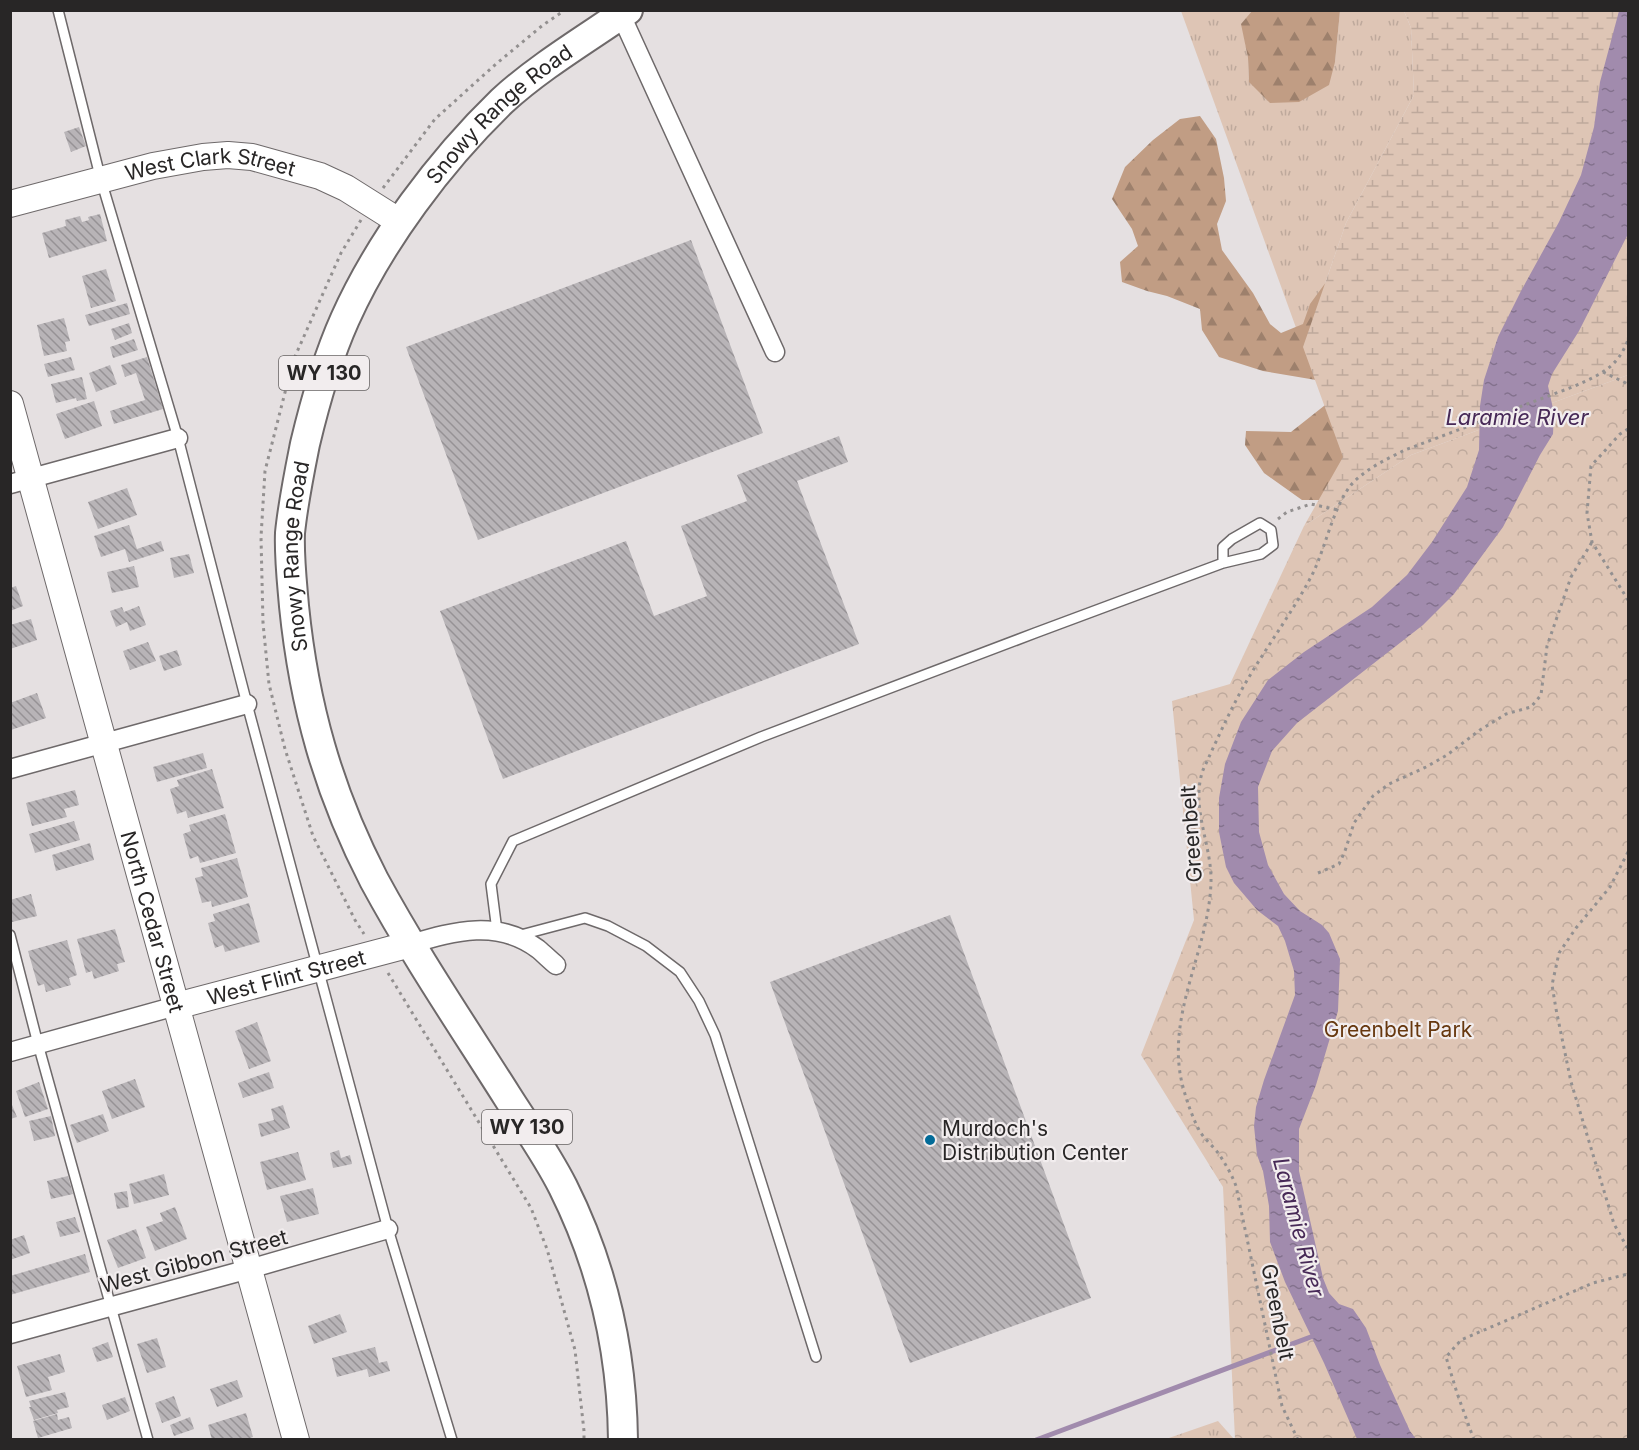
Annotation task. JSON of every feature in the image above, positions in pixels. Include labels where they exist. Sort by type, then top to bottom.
[{"type":"main road","name":"Snowy Range Road","points":[[624,1440],[623,1409],[609,1317],[601,1284],[585,1237],[562,1185],[411,944],[374,878],[328,774],[308,702],[300,661],[290,537],[295,490],[310,423],[328,360],[360,287],[400,222],[455,151],[504,99],[556,58],[625,13]]},
{"type":"street","points":[[625,13],[776,352]]},
{"type":"street","name":"West Clark Street","points":[[10,204],[153,166],[228,155],[252,157],[320,176],[346,188],[400,222]]},
{"type":"street","name":"North Cedar Street","points":[[10,404],[21,481],[104,744],[296,1440]]},
{"type":"street","points":[[21,481],[178,438]]},
{"type":"street","points":[[10,769],[247,705]]},
{"type":"street","name":"West Flint Street","points":[[10,1052],[446,933],[474,930],[497,931],[537,948],[556,965]]},
{"type":"street","name":"West Gibbon Street","points":[[10,1334],[388,1229]]},
{"type":"lane","points":[[58,10],[101,180],[178,438],[317,969],[388,1229],[452,1440]]},
{"type":"lane","points":[[497,931],[492,884],[513,841],[761,737],[1223,563],[1261,554],[1273,545],[1271,530],[1260,523],[1232,539],[1223,547],[1223,563]]},
{"type":"lane","points":[[515,937],[585,918],[608,926],[646,946],[680,972],[699,1001],[715,1035],[816,1357]]},
{"type":"lane","points":[[10,935],[148,1440]]},
{"type":"path","points":[[565,10],[496,64],[435,118],[371,204],[341,253],[293,361],[265,471],[261,537],[263,623],[269,684],[285,749],[313,836],[355,920],[531,1208],[548,1249],[575,1350],[584,1440]]},
{"type":"path","name":"Greenbelt","points":[[1298,1440],[1282,1406],[1236,1186],[1230,1171],[1200,1132],[1182,1085],[1178,1057],[1181,1021],[1189,982],[1207,920],[1211,884],[1211,862],[1202,820],[1199,782],[1241,691],[1310,579],[1344,496],[1353,483],[1384,460],[1405,450],[1575,386],[1604,372],[1613,366],[1629,340]]},
{"type":"path","points":[[1604,372],[1629,384]]},
{"type":"path","points":[[1629,429],[1620,434],[1591,466],[1587,513],[1592,542],[1629,600]]},
{"type":"path","points":[[1266,527],[1287,512],[1311,504],[1338,510]]},
{"type":"path","points":[[1318,873],[1339,864],[1346,851],[1354,823],[1373,796],[1389,784],[1447,755],[1506,714],[1531,707],[1541,695],[1547,646],[1571,577],[1592,542]]},
{"type":"path","points":[[1629,852],[1610,887],[1576,928],[1559,953],[1552,985],[1571,1082],[1614,1224],[1629,1249]]},
{"type":"path","points":[[1474,1440],[1446,1357],[1461,1340],[1593,1283],[1629,1274]]},
{"type":"green space","points":[[1181,11],[1252,11],[1242,24],[1248,58],[1249,82],[1335,62],[1340,11],[1404,11],[1411,28],[1414,95],[1346,223],[1303,347]]},
{"type":"green space","points":[[1252,11],[1340,11],[1335,62],[1329,85],[1299,102],[1270,103],[1249,82],[1248,58],[1241,24]]},
{"type":"green space","points":[[1404,11],[1628,11],[1628,375],[1411,455],[1304,526],[1343,457],[1303,347],[1346,223],[1414,95],[1411,28]]},
{"type":"green space","points":[[1200,116],[1216,139],[1224,178],[1226,201],[1217,224],[1222,250],[1253,293],[1270,324],[1281,333],[1303,324],[1310,304],[1370,222],[1440,281],[1328,500],[1302,500],[1264,473],[1245,445],[1246,431],[1291,432],[1334,398],[1328,382],[1263,371],[1219,357],[1202,330],[1200,309],[1122,282],[1120,262],[1138,246],[1132,229],[1112,199],[1125,167],[1153,140],[1180,119]]},
{"type":"green space","name":"Greenbelt Park","points":[[1628,375],[1628,1439],[1235,1439],[1223,1187],[1141,1055],[1194,920],[1172,701],[1230,684],[1304,526],[1411,455]]},
{"type":"green space","points":[[1218,1421],[1234,1439],[1166,1439]]},
{"type":"water","name":"Laramie River","points":[[1619,11],[1628,11],[1628,234],[1579,331],[1552,374],[1548,386],[1554,413],[1553,434],[1503,527],[1454,594],[1423,625],[1297,723],[1272,751],[1258,787],[1259,832],[1268,865],[1284,894],[1300,911],[1322,925],[1329,933],[1340,959],[1338,1011],[1316,1085],[1299,1129],[1299,1171],[1323,1278],[1329,1293],[1339,1304],[1353,1309],[1366,1328],[1380,1365],[1410,1431],[1416,1439],[1357,1439],[1285,1282],[1270,1242],[1269,1206],[1263,1171],[1257,1155],[1254,1126],[1256,1107],[1264,1080],[1295,995],[1294,971],[1278,926],[1257,910],[1234,883],[1226,867],[1219,832],[1219,798],[1225,764],[1241,722],[1268,680],[1304,652],[1372,607],[1407,575],[1432,542],[1467,487],[1479,450],[1480,406],[1484,380],[1498,337],[1559,222],[1581,175],[1594,127],[1600,82]]},
{"type":"building","points":[[79,127],[86,146],[71,152],[64,132]]},
{"type":"building","points":[[100,214],[107,241],[49,258],[42,233],[66,226],[65,220],[80,216],[82,222],[89,220],[88,217]]},
{"type":"building","points":[[691,240],[763,433],[478,540],[406,347]]},
{"type":"building","points":[[106,269],[116,301],[91,308],[82,276]]},
{"type":"building","points":[[127,303],[130,314],[89,326],[85,315]]},
{"type":"building","points":[[64,318],[70,341],[65,342],[67,351],[44,356],[37,325]]},
{"type":"building","points":[[129,323],[132,333],[115,340],[111,329]]},
{"type":"building","points":[[134,339],[138,350],[113,358],[110,347]]},
{"type":"building","points":[[71,357],[75,370],[48,377],[44,364]]},
{"type":"building","points":[[147,357],[163,409],[114,424],[110,411],[145,400],[136,373],[125,377],[121,365]]},
{"type":"building","points":[[110,365],[117,384],[96,392],[89,373]]},
{"type":"building","points":[[82,377],[87,399],[77,401],[76,398],[56,403],[51,384]]},
{"type":"building","points":[[94,401],[102,426],[65,439],[56,414]]},
{"type":"building","points":[[839,436],[848,462],[797,481],[859,644],[503,779],[440,611],[626,541],[654,616],[707,596],[681,526],[747,501],[737,475]]},
{"type":"building","points":[[127,488],[137,515],[98,529],[88,502]]},
{"type":"building","points":[[129,525],[137,549],[161,541],[164,551],[129,562],[125,549],[101,557],[94,536]]},
{"type":"building","points":[[189,554],[194,573],[174,578],[170,558]]},
{"type":"building","points":[[134,566],[139,587],[112,593],[107,572]]},
{"type":"building","points":[[16,586],[23,606],[10,611],[10,588]]},
{"type":"building","points":[[139,606],[146,625],[130,631],[127,622],[116,627],[110,611],[122,607],[124,612]]},
{"type":"building","points":[[31,619],[37,640],[10,649],[10,625]]},
{"type":"building","points":[[148,642],[156,661],[130,670],[123,651]]},
{"type":"building","points":[[177,650],[182,665],[164,671],[159,656]]},
{"type":"building","points":[[37,693],[46,718],[11,730],[10,703]]},
{"type":"building","points":[[203,753],[207,768],[157,782],[153,767]]},
{"type":"building","points":[[212,769],[224,808],[188,818],[186,811],[177,814],[170,789],[179,786],[177,780]]},
{"type":"building","points":[[75,790],[79,805],[64,809],[67,817],[32,826],[26,803]]},
{"type":"building","points":[[225,814],[236,853],[200,863],[198,856],[190,859],[183,834],[191,831],[189,825]]},
{"type":"building","points":[[74,821],[80,840],[35,853],[29,834]]},
{"type":"building","points":[[90,843],[94,860],[56,871],[52,855]]},
{"type":"building","points":[[237,858],[248,897],[212,907],[211,901],[202,903],[195,878],[203,876],[201,868]]},
{"type":"building","points":[[31,894],[37,916],[12,922],[10,900]]},
{"type":"building","points":[[249,903],[260,942],[225,952],[223,945],[215,948],[208,923],[215,921],[213,914]]},
{"type":"building","name":"Murdoch's Distribution Center","points":[[950,915],[1091,1298],[910,1363],[770,982]]},
{"type":"building","points":[[115,929],[125,962],[117,964],[119,971],[94,979],[92,971],[86,973],[77,939]]},
{"type":"building","points":[[67,940],[77,975],[69,978],[71,985],[46,992],[44,984],[38,986],[28,951]]},
{"type":"building","points":[[257,1022],[271,1061],[249,1069],[235,1031]]},
{"type":"building","points":[[269,1072],[274,1088],[243,1098],[238,1083]]},
{"type":"building","points":[[135,1079],[145,1107],[112,1119],[102,1091]]},
{"type":"building","points":[[39,1082],[48,1109],[25,1117],[16,1091]]},
{"type":"building","points":[[10,1100],[17,1117],[10,1119]]},
{"type":"building","points":[[283,1105],[290,1128],[261,1137],[258,1124],[274,1120],[271,1109]]},
{"type":"building","points":[[103,1114],[109,1131],[77,1143],[70,1125]]},
{"type":"building","points":[[51,1116],[55,1136],[34,1141],[29,1121]]},
{"type":"building","points":[[339,1150],[341,1158],[350,1155],[352,1164],[333,1168],[330,1153]]},
{"type":"building","points":[[298,1152],[306,1180],[267,1190],[260,1162]]},
{"type":"building","points":[[164,1174],[169,1195],[134,1204],[129,1184]]},
{"type":"building","points":[[68,1176],[73,1194],[51,1199],[47,1181]]},
{"type":"building","points":[[313,1188],[319,1214],[287,1222],[280,1196]]},
{"type":"building","points":[[127,1191],[129,1207],[117,1209],[114,1193]]},
{"type":"building","points":[[175,1207],[187,1239],[155,1251],[146,1227],[163,1221],[160,1213]]},
{"type":"building","points":[[75,1217],[80,1232],[60,1237],[56,1222]]},
{"type":"building","points":[[136,1229],[146,1258],[118,1268],[107,1240]]},
{"type":"building","points":[[24,1235],[30,1253],[10,1260],[10,1240]]},
{"type":"building","points":[[85,1254],[90,1272],[10,1295],[10,1276]]},
{"type":"building","points":[[340,1314],[347,1332],[314,1344],[308,1326]]},
{"type":"building","points":[[157,1338],[166,1367],[147,1373],[137,1344]]},
{"type":"building","points":[[108,1342],[113,1357],[97,1362],[92,1348]]},
{"type":"building","points":[[375,1347],[379,1363],[387,1361],[390,1371],[369,1377],[367,1369],[337,1377],[332,1358]]},
{"type":"building","points":[[60,1354],[65,1372],[48,1377],[52,1390],[26,1397],[17,1366]]},
{"type":"building","points":[[237,1380],[243,1397],[217,1407],[210,1389]]},
{"type":"building","points":[[65,1392],[69,1407],[34,1420],[29,1401]]},
{"type":"building","points":[[174,1396],[181,1416],[162,1423],[155,1403]]},
{"type":"building","points":[[125,1397],[130,1411],[107,1420],[102,1405]]},
{"type":"building","points":[[246,1413],[253,1437],[244,1440],[212,1440],[208,1425]]},
{"type":"building","points":[[57,1414],[58,1420],[69,1417],[72,1428],[38,1438],[33,1421]]},
{"type":"building","points":[[190,1417],[194,1429],[174,1436],[170,1425]]},
{"type":"waterway","points":[[1036,1440],[1316,1335]]},
{"type":"place","name":"Murdoch's Distribution Center","points":[[930,1140]]}]
